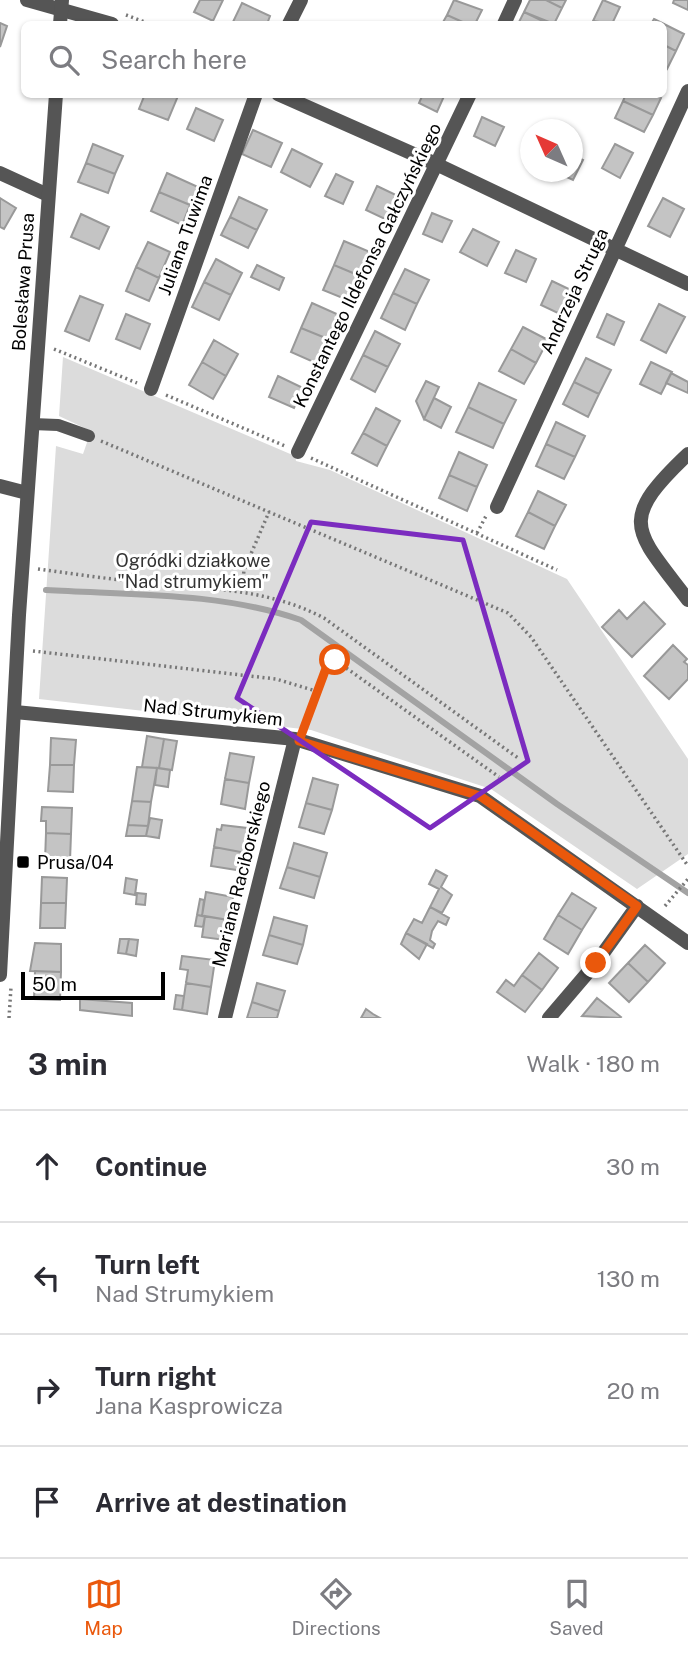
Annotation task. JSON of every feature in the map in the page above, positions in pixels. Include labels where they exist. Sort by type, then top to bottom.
[{"type":"street","points":[[27,0],[62,4],[104,21]]},
{"type":"street","points":[[290,21],[301,0]]},
{"type":"street","points":[[504,21],[515,0]]},
{"type":"street","name":"Andrzeja Struga","points":[[497,507],[688,91]]},
{"type":"street","name":"Bolesława Prusa","points":[[0,975],[6,772],[56,98]]},
{"type":"street","name":"Juliana Tuwima","points":[[151,389],[255,98]]},
{"type":"street","points":[[287,98],[436,164],[688,284]]},
{"type":"street","name":"Konstantego Ildefonsa Gałczyńskiego","points":[[298,452],[468,98]]},
{"type":"street","points":[[0,173],[48,195]]},
{"type":"street","points":[[688,454],[661,480],[648,498],[641,514],[639,528],[652,552],[688,600]]},
{"type":"street","points":[[0,486],[27,493]]},
{"type":"street","name":"Nad Strumykiem","points":[[10,719],[297,740],[480,796],[688,943]]},
{"type":"street","name":"Mariana Raciborskiego","points":[[225,1018],[297,740]]},
{"type":"street","points":[[549,1018],[596,963],[637,906]]},
{"type":"lane","points":[[32,424],[58,425],[89,436]]},
{"type":"path","points":[[89,436],[508,613],[520,623],[688,866]]},
{"type":"path","points":[[242,590],[244,570],[269,512]]},
{"type":"path","points":[[38,569],[145,583],[242,590],[290,602],[324,618],[518,758]]},
{"type":"path","points":[[33,651],[276,679],[316,691]]},
{"type":"path","points":[[297,740],[328,663],[335,660],[499,777]]},
{"type":"path","points":[[676,892],[686,880]]},
{"type":"highlighted area","points":[[311,522],[463,540],[528,761],[430,828],[237,698]]},
{"type":"green space","name":"Ogródki działkowe \"Nad strumykiem\"","points":[[63,357],[295,456],[296,461],[330,470],[567,579],[688,759],[688,854],[637,889],[491,789],[311,730],[39,699],[56,446],[83,454],[91,431],[59,416]]},
{"type":"building","points":[[200,0],[223,0],[213,21],[194,12]]},
{"type":"building","points":[[454,0],[482,10],[476,21],[460,21],[447,15]]},
{"type":"building","points":[[530,0],[546,0],[562,8],[556,21],[546,21],[524,12]]},
{"type":"building","points":[[546,0],[566,0],[562,8]]},
{"type":"building","points":[[603,0],[620,7],[613,21],[593,21]]},
{"type":"building","points":[[674,0],[688,0],[688,10],[673,3]]},
{"type":"building","points":[[242,3],[270,16],[268,21],[233,21]]},
{"type":"building","points":[[524,12],[543,21],[520,21]]},
{"type":"building","points":[[447,15],[460,21],[444,21]]},
{"type":"building","points":[[0,23],[7,26],[0,47]]},
{"type":"building","points":[[667,26],[684,34],[676,51],[667,46]]},
{"type":"building","points":[[667,46],[676,51],[667,69]]},
{"type":"building","points":[[143,98],[177,98],[168,120],[139,109]]},
{"type":"building","points":[[421,98],[443,98],[437,112],[419,103]]},
{"type":"building","points":[[624,98],[661,98],[653,115],[623,101]]},
{"type":"building","points":[[623,101],[653,115],[644,132],[615,118]]},
{"type":"building","points":[[196,108],[223,120],[214,141],[187,129]]},
{"type":"building","points":[[482,117],[504,127],[495,146],[474,136]]},
{"type":"building","points":[[253,130],[282,143],[271,167],[242,154]]},
{"type":"building","points":[[93,144],[123,156],[115,174],[86,163]]},
{"type":"building","points":[[615,144],[633,153],[620,178],[602,168]]},
{"type":"building","points":[[292,149],[322,164],[310,187],[281,172]]},
{"type":"building","points":[[86,163],[115,174],[108,193],[78,182]]},
{"type":"building","points":[[167,173],[198,187],[190,205],[159,192]]},
{"type":"building","points":[[336,174],[353,182],[343,204],[325,196]]},
{"type":"building","points":[[377,186],[398,196],[387,220],[366,210]]},
{"type":"building","points":[[159,192],[190,205],[182,225],[151,211]]},
{"type":"building","points":[[239,197],[267,210],[257,230],[230,217]]},
{"type":"building","points":[[0,198],[16,208],[4,229],[0,227]]},
{"type":"building","points":[[663,198],[684,209],[670,237],[648,226]]},
{"type":"building","points":[[432,213],[452,221],[442,242],[423,234]]},
{"type":"building","points":[[81,214],[109,227],[99,249],[71,237]]},
{"type":"building","points":[[230,217],[257,230],[248,248],[221,235]]},
{"type":"building","points":[[473,229],[499,242],[487,266],[460,252]]},
{"type":"building","points":[[344,241],[370,252],[360,276],[334,265]]},
{"type":"building","points":[[148,242],[170,252],[159,278],[136,267]]},
{"type":"building","points":[[516,250],[536,259],[526,282],[505,273]]},
{"type":"building","points":[[216,259],[242,273],[231,295],[204,282]]},
{"type":"building","points":[[257,265],[284,278],[279,290],[251,277]]},
{"type":"building","points":[[334,265],[360,276],[350,301],[323,290]]},
{"type":"building","points":[[136,267],[159,278],[149,301],[126,291]]},
{"type":"building","points":[[405,269],[429,280],[417,304],[393,293]]},
{"type":"building","points":[[552,281],[573,291],[562,315],[541,305]]},
{"type":"building","points":[[204,282],[231,295],[219,320],[192,307]]},
{"type":"building","points":[[393,293],[417,304],[405,330],[381,318]]},
{"type":"building","points":[[80,296],[103,305],[89,341],[65,331]]},
{"type":"building","points":[[312,303],[339,315],[328,339],[301,328]]},
{"type":"building","points":[[659,304],[685,317],[666,353],[641,340]]},
{"type":"building","points":[[126,314],[150,324],[140,349],[116,339]]},
{"type":"building","points":[[607,314],[624,322],[614,345],[597,337]]},
{"type":"building","points":[[523,327],[548,340],[536,363],[511,349]]},
{"type":"building","points":[[301,328],[328,339],[318,364],[291,352]]},
{"type":"building","points":[[375,331],[400,344],[388,367],[363,355]]},
{"type":"building","points":[[214,340],[238,354],[226,376],[202,362]]},
{"type":"building","points":[[511,349],[536,363],[524,384],[499,371]]},
{"type":"building","points":[[363,355],[388,367],[375,392],[351,379]]},
{"type":"building","points":[[586,358],[611,370],[599,394],[574,382]]},
{"type":"building","points":[[202,362],[226,376],[213,399],[189,385]]},
{"type":"building","points":[[651,362],[672,372],[661,394],[640,384]]},
{"type":"building","points":[[671,373],[688,382],[688,393],[666,383]]},
{"type":"building","points":[[278,376],[303,388],[294,408],[269,397]]},
{"type":"building","points":[[426,381],[439,387],[424,419],[416,401]]},
{"type":"building","points":[[574,382],[599,394],[588,417],[563,404]]},
{"type":"building","points":[[479,383],[516,400],[504,424],[468,407]]},
{"type":"building","points":[[434,398],[451,407],[441,428],[424,419]]},
{"type":"building","points":[[468,407],[504,424],[493,448],[456,432]]},
{"type":"building","points":[[376,408],[400,421],[387,446],[363,433]]},
{"type":"building","points":[[556,422],[585,436],[575,457],[546,444]]},
{"type":"building","points":[[363,433],[387,446],[377,466],[352,453]]},
{"type":"building","points":[[546,444],[575,457],[564,479],[536,466]]},
{"type":"building","points":[[459,452],[487,465],[477,487],[449,475]]},
{"type":"building","points":[[449,475],[477,487],[467,511],[439,498]]},
{"type":"building","points":[[538,491],[566,505],[555,526],[528,512]]},
{"type":"building","points":[[528,512],[555,526],[544,549],[516,536]]},
{"type":"building","points":[[644,602],[665,624],[632,657],[602,627],[619,610],[627,619]]},
{"type":"building","points":[[673,645],[687,659],[684,662],[688,665],[688,679],[669,699],[644,676]]},
{"type":"building","points":[[147,736],[164,739],[159,768],[142,767]]},
{"type":"building","points":[[51,738],[76,740],[74,765],[50,765]]},
{"type":"building","points":[[164,739],[177,741],[172,770],[159,768]]},
{"type":"building","points":[[230,753],[254,757],[249,783],[225,779]]},
{"type":"building","points":[[50,765],[74,765],[73,792],[48,791]]},
{"type":"building","points":[[137,767],[157,768],[151,802],[132,801]]},
{"type":"building","points":[[157,768],[170,770],[168,787],[155,785]]},
{"type":"building","points":[[313,778],[338,785],[332,810],[306,803]]},
{"type":"building","points":[[225,779],[249,783],[245,809],[221,804]]},
{"type":"building","points":[[132,801],[151,802],[148,826],[128,825]]},
{"type":"building","points":[[306,803],[332,810],[324,834],[299,827]]},
{"type":"building","points":[[42,807],[72,808],[71,834],[46,833],[46,821],[41,821]]},
{"type":"building","points":[[150,818],[162,820],[159,838],[146,836]]},
{"type":"building","points":[[128,825],[148,826],[146,836],[126,836]]},
{"type":"building","points":[[222,825],[247,828],[246,853],[214,847],[217,829],[221,830]]},
{"type":"building","points":[[46,833],[71,834],[70,861],[45,861]]},
{"type":"building","points":[[294,843],[327,853],[320,877],[287,867]]},
{"type":"building","points":[[214,847],[246,853],[243,871],[211,866]]},
{"type":"building","points":[[287,867],[320,877],[314,898],[280,888]]},
{"type":"building","points":[[436,870],[447,876],[441,887],[452,895],[442,913],[430,907],[439,889],[429,884]]},
{"type":"building","points":[[42,877],[67,878],[66,903],[41,903]]},
{"type":"building","points":[[126,878],[137,880],[135,895],[124,893]]},
{"type":"building","points":[[206,892],[233,897],[229,920],[202,916]]},
{"type":"building","points":[[137,893],[146,894],[145,905],[136,904]]},
{"type":"building","points":[[572,893],[596,908],[582,930],[558,915]]},
{"type":"building","points":[[200,899],[204,900],[202,916],[197,915]]},
{"type":"building","points":[[41,903],[66,903],[65,928],[40,928]]},
{"type":"building","points":[[430,907],[449,918],[446,925],[438,921],[432,931],[430,940],[435,944],[433,948],[406,933],[414,919],[422,923]]},
{"type":"building","points":[[197,915],[205,916],[203,927],[195,926]]},
{"type":"building","points":[[558,915],[582,930],[568,954],[544,939]]},
{"type":"building","points":[[205,916],[229,920],[225,940],[202,937]]},
{"type":"building","points":[[274,917],[307,926],[303,945],[269,935]]},
{"type":"building","points":[[406,933],[427,944],[419,959],[401,944]]},
{"type":"building","points":[[269,935],[303,945],[297,964],[263,955]]},
{"type":"building","points":[[120,939],[129,939],[126,954],[118,953]]},
{"type":"building","points":[[129,939],[138,940],[136,956],[126,954]]},
{"type":"building","points":[[35,943],[61,944],[61,972],[30,971]]},
{"type":"building","points":[[645,945],[665,963],[648,982],[628,963]]},
{"type":"building","points":[[539,953],[558,968],[542,990],[522,975]]},
{"type":"building","points":[[182,956],[215,960],[211,987],[186,983],[188,970],[180,969]]},
{"type":"building","points":[[628,963],[648,982],[629,1002],[609,983]]},
{"type":"building","points":[[35,971],[61,972],[60,1000],[34,999]]},
{"type":"building","points":[[522,975],[542,990],[525,1012],[497,992],[506,980],[514,986]]},
{"type":"building","points":[[186,983],[211,987],[207,1014],[182,1010]]},
{"type":"building","points":[[257,983],[285,991],[279,1011],[252,1002]]},
{"type":"building","points":[[176,995],[184,996],[182,1010],[174,1009]]},
{"type":"building","points":[[597,998],[621,1017],[582,1016]]},
{"type":"building","points":[[80,999],[132,1003],[132,1016],[80,1010]]},
{"type":"building","points":[[252,1002],[279,1011],[277,1018],[247,1018]]},
{"type":"building","points":[[366,1009],[373,1014],[380,1018],[361,1018]]},
{"type":"waterway","points":[[46,590],[175,596],[239,604],[301,620],[557,804],[688,893]]},
{"type":"place","name":"Prusa/04","points":[[23,862]]},
{"type":"route","points":[[335,660],[328,663],[299,741],[396,768],[480,796],[637,906],[596,963]]}]
